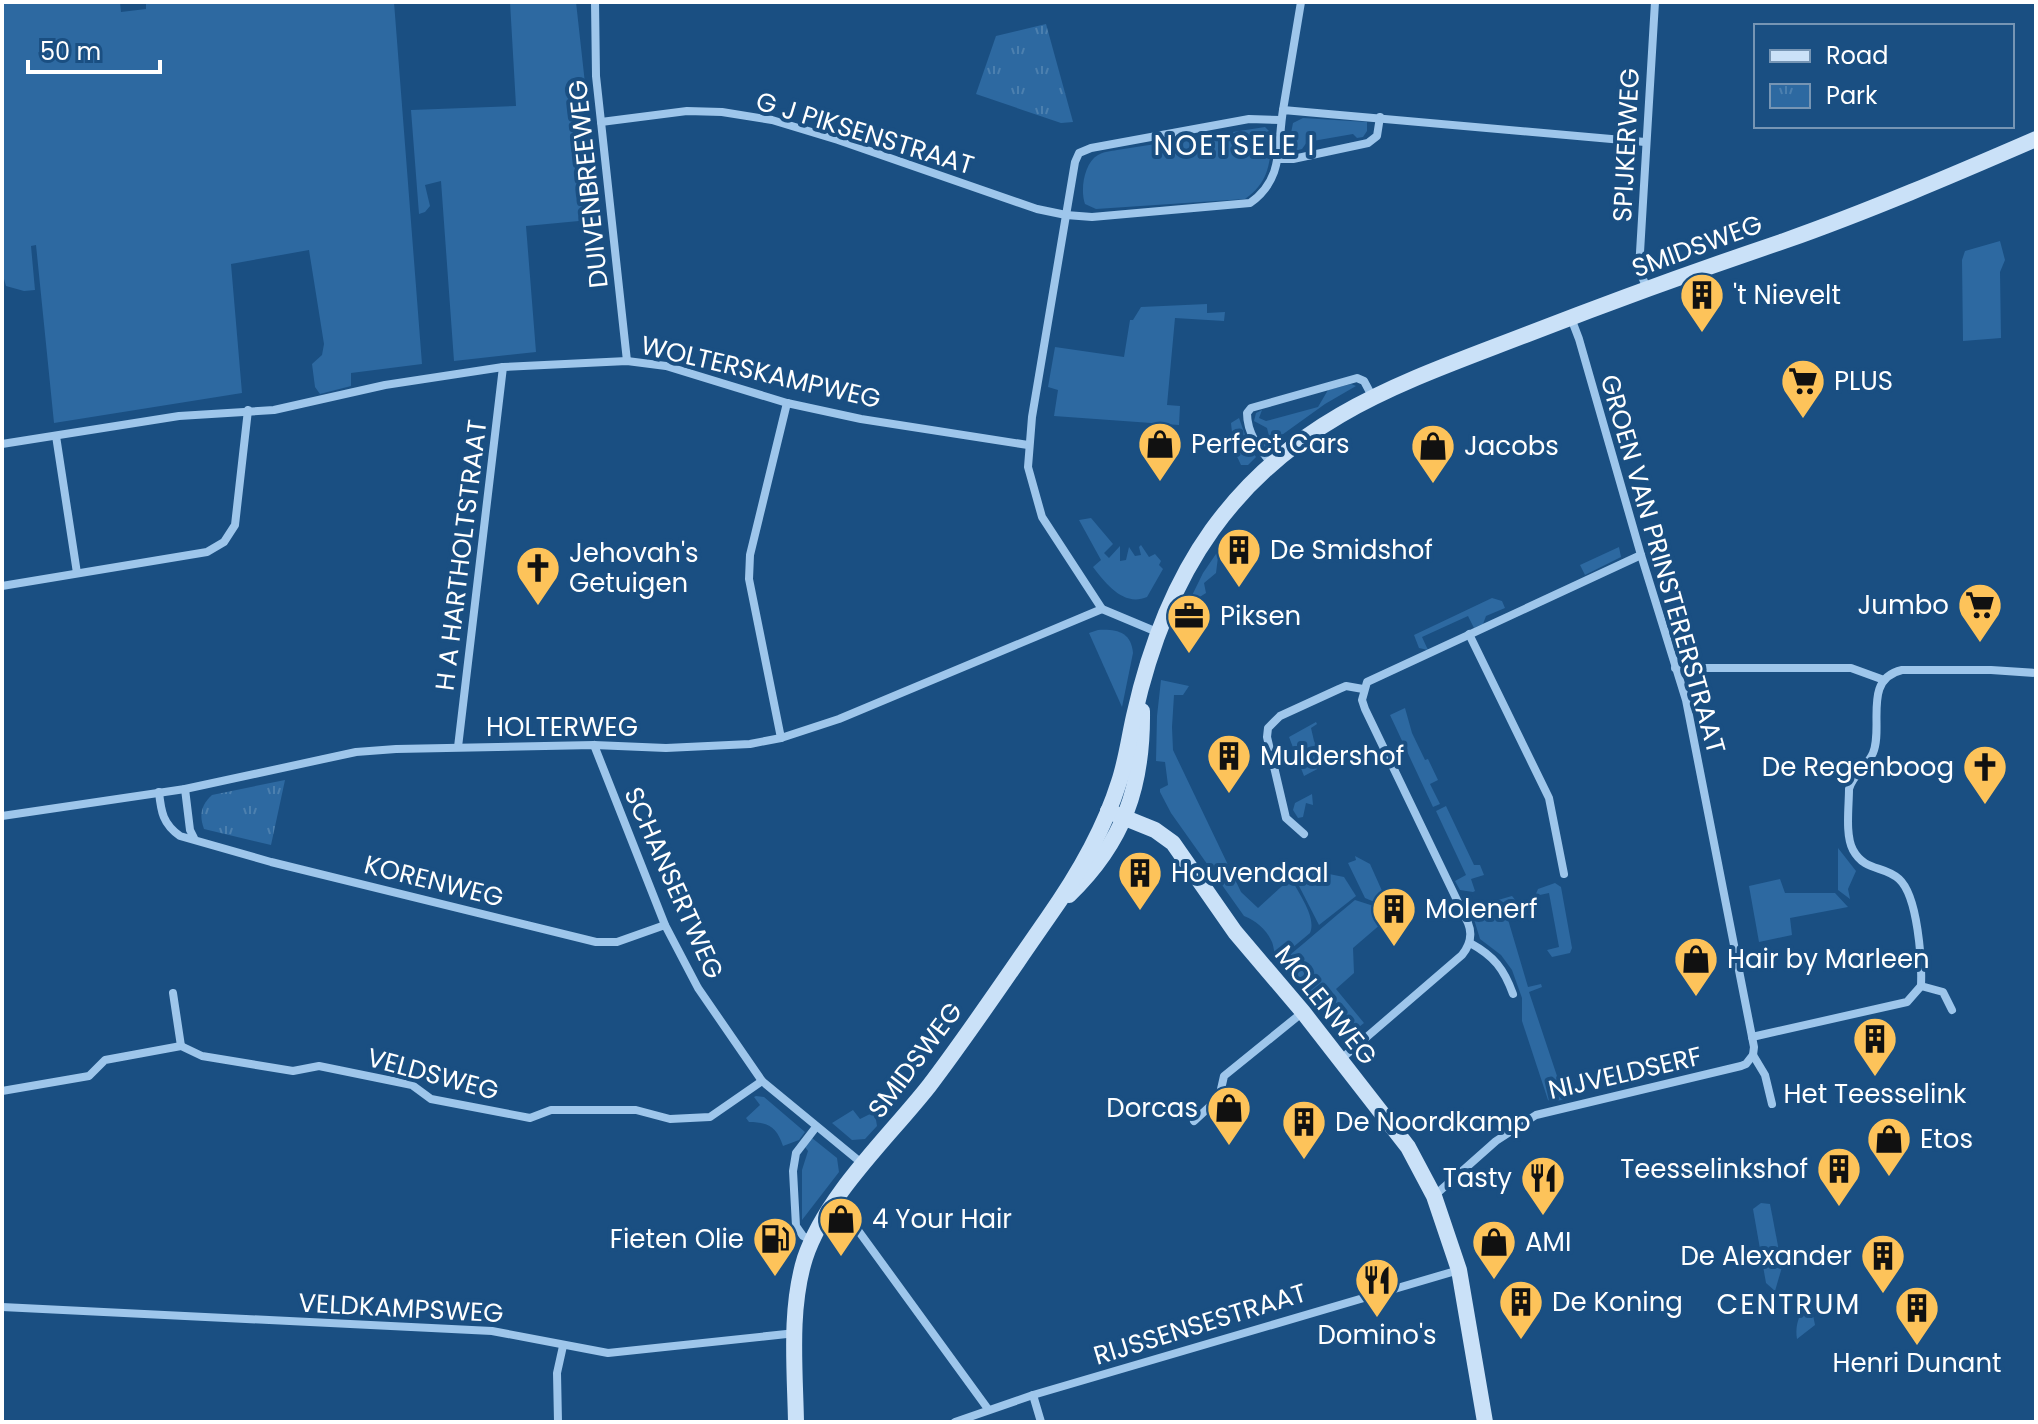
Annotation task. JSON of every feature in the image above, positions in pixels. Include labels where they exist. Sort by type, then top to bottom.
[{"type":"main road","name":"SMIDSWEG","points":[[796,1422],[798,1285],[811,1240],[836,1199],[931,1083],[1056,907],[1116,814],[1121,779],[1157,632],[1184,576],[1235,500],[1301,439],[1372,396],[1570,317],[1852,216],[2036,139]]},
{"type":"main road","name":"MOLENWEG","points":[[1116,814],[1155,830],[1173,843],[1235,932],[1394,1126],[1434,1196],[1447,1230],[1459,1270],[1485,1422]]},
{"type":"street","name":"DUIVENBREEWEG","points":[[595,2],[596,76],[627,361]]},
{"type":"street","name":"G J PIKSENSTRAAT","points":[[601,122],[687,111],[722,112],[772,120],[1037,209],[1066,215],[1092,217],[1250,203],[1264,193],[1273,180],[1301,2]]},
{"type":"street","name":"SPIJKERWEG","points":[[1647,289],[1639,269],[1655,2]]},
{"type":"street","points":[[1157,632],[1102,609],[1042,517],[1028,467],[1028,445],[1079,153],[1091,148],[1282,115],[1380,117],[1645,142]]},
{"type":"street","points":[[1277,159],[1293,159],[1368,143],[1377,136],[1380,117]]},
{"type":"street","name":"GROEN VAN PRINSTERERSTRAAT","points":[[1570,317],[1689,715],[1753,1055],[1765,1075],[1772,1104]]},
{"type":"street","name":"WOLTERSKAMPWEG","points":[[56,436],[179,416],[274,410],[385,385],[503,367],[627,361],[678,369],[787,403],[861,419],[1028,445]]},
{"type":"street","name":"H A HARTHOLTSTRAAT","points":[[458,747],[503,367]]},
{"type":"street","points":[[1272,464],[1256,446],[1247,421],[1251,408],[1357,378],[1364,381],[1372,396]]},
{"type":"street","points":[[781,738],[749,579],[750,555],[787,403]]},
{"type":"street","points":[[2,586],[207,552],[224,542],[235,525],[248,410]]},
{"type":"street","points":[[2,444],[56,436],[77,573]]},
{"type":"street","points":[[1340,1060],[1462,955],[1470,943],[1468,923],[1365,709],[1363,689],[1367,682],[1641,555]]},
{"type":"street","name":"HOLTERWEG","points":[[2,816],[185,789],[356,752],[458,747],[594,745],[666,748],[750,744],[781,738],[839,719],[1102,609]]},
{"type":"street","points":[[1469,634],[1549,798],[1564,874]]},
{"type":"street","points":[[1675,668],[1851,668],[1884,680]]},
{"type":"street","points":[[1752,1037],[1907,1002],[1921,986],[1920,949],[1905,886],[1890,873],[1868,867],[1850,843],[1849,789],[1851,781],[1874,752],[1875,712],[1884,680],[1895,671],[1902,670],[2036,673]]},
{"type":"street","points":[[1304,834],[1286,818],[1267,737],[1268,728],[1280,716],[1346,686],[1363,689]]},
{"type":"street","name":"SCHANSERTWEG","points":[[594,745],[665,925],[698,988],[762,1081],[864,1165]]},
{"type":"street","points":[[185,789],[190,830],[194,838]]},
{"type":"street","name":"KORENWEG","points":[[159,792],[162,814],[169,827],[180,836],[271,862],[596,942],[617,942],[665,925]]},
{"type":"street","points":[[1470,943],[1495,958],[1507,976],[1513,994]]},
{"type":"street","points":[[1921,986],[1943,992],[1952,1010]]},
{"type":"street","points":[[173,993],[181,1046]]},
{"type":"street","points":[[1194,1121],[1219,1098],[1224,1076],[1303,1012]]},
{"type":"street","name":"VELDSWEG","points":[[2,1091],[89,1076],[105,1060],[181,1046],[202,1056],[293,1071],[319,1066],[412,1085],[431,1099],[530,1118],[551,1110],[636,1110],[670,1119],[710,1117],[762,1081]]},
{"type":"street","name":"NIJVELDSERF","points":[[1434,1196],[1496,1141],[1536,1115],[1741,1066],[1753,1055]]},
{"type":"street","points":[[811,1240],[799,1233],[796,1226],[793,1171],[796,1153],[816,1127]]},
{"type":"street","points":[[836,1199],[988,1409]]},
{"type":"street","name":"RIJSSENSESTRAAT","points":[[955,1422],[1033,1395],[1459,1270]]},
{"type":"street","name":"VELDKAMPSWEG","points":[[2,1307],[501,1332],[563,1346],[625,1353],[796,1333]]},
{"type":"street","points":[[558,1422],[557,1373],[563,1346]]},
{"type":"street","points":[[1033,1395],[1041,1422]]},
{"type":"green space","points":[[2,2],[120,2],[121,12],[146,9],[146,2],[394,2],[422,364],[351,373],[351,386],[320,394],[315,387],[312,364],[322,355],[324,344],[309,250],[231,264],[242,393],[54,423],[36,245],[31,246],[35,290],[24,291],[6,286],[2,272]]},
{"type":"green space","points":[[510,2],[576,2],[600,219],[526,226],[536,352],[454,361],[441,181],[425,185],[430,206],[419,214],[411,110],[516,106]]},
{"type":"green space","points":[[1046,24],[1073,122],[1061,123],[976,94],[996,36]]},
{"type":"green space","points":[[1303,118],[1367,122],[1367,131],[1363,137],[1357,138],[1353,134],[1307,142],[1302,149],[1287,153],[1293,123]]},
{"type":"green space","points":[[1265,127],[1273,135],[1267,171],[1245,199],[1096,209],[1085,204],[1083,184],[1086,170],[1100,154]]},
{"type":"green space","points":[[2000,241],[2005,260],[2000,272],[2001,338],[1963,341],[1962,260],[1965,251]]},
{"type":"green space","points":[[1207,304],[1207,313],[1225,312],[1224,321],[1175,318],[1167,405],[1180,406],[1179,425],[1054,416],[1058,390],[1048,387],[1055,347],[1124,357],[1130,320],[1141,307]]},
{"type":"green space","points":[[1351,384],[1356,386],[1265,447],[1260,443],[1260,439],[1266,442],[1269,436],[1267,428],[1254,421],[1256,413],[1262,410],[1259,418],[1266,421],[1318,407],[1328,390]]},
{"type":"green space","points":[[1239,418],[1256,457],[1248,465],[1241,465],[1234,450],[1231,423]]},
{"type":"green space","points":[[1091,518],[1113,544],[1104,553],[1109,558],[1120,546],[1120,561],[1126,560],[1129,547],[1135,556],[1141,555],[1141,545],[1149,557],[1155,554],[1161,561],[1159,565],[1163,569],[1147,597],[1131,599],[1123,596],[1110,587],[1093,567],[1101,560],[1079,520]]},
{"type":"green space","points":[[1231,532],[1240,538],[1236,544],[1228,546],[1227,553],[1218,557],[1216,573],[1204,583],[1206,593],[1195,600],[1194,608],[1201,614],[1198,625],[1180,620],[1203,573]]},
{"type":"green space","points":[[1619,547],[1621,557],[1585,575],[1580,565]]},
{"type":"green space","points":[[1492,598],[1502,601],[1505,608],[1486,616],[1483,624],[1474,628],[1468,616],[1422,637],[1428,650],[1419,648],[1414,635]]},
{"type":"green space","points":[[1098,630],[1122,633],[1132,646],[1122,707],[1089,633]]},
{"type":"green space","points":[[1161,680],[1189,686],[1183,695],[1174,695],[1173,750],[1241,892],[1258,908],[1291,878],[1306,905],[1311,920],[1310,933],[1279,959],[1266,932],[1244,916],[1171,813],[1160,792],[1168,785],[1165,762],[1156,761]]},
{"type":"green space","points":[[1405,708],[1412,733],[1438,780],[1430,784],[1440,804],[1433,807],[1390,715]]},
{"type":"green space","points":[[1316,722],[1311,728],[1325,765],[1304,776],[1289,737]]},
{"type":"green space","points":[[285,780],[271,845],[204,829],[202,810],[212,795]]},
{"type":"green space","points":[[1312,794],[1313,805],[1306,803],[1303,817],[1298,818],[1293,810],[1295,803]]},
{"type":"green space","points":[[1446,806],[1474,865],[1480,865],[1484,875],[1471,879],[1473,892],[1460,890],[1455,881],[1466,875],[1436,811]]},
{"type":"green space","points":[[1838,848],[1856,871],[1848,889],[1850,899],[1838,890]]},
{"type":"green space","points":[[1355,856],[1370,864],[1387,902],[1379,904],[1365,898],[1348,863],[1356,860]]},
{"type":"green space","points":[[1314,871],[1344,877],[1356,896],[1319,925],[1297,882]]},
{"type":"green space","points":[[1780,879],[1785,893],[1835,893],[1848,907],[1790,918],[1792,935],[1759,942],[1749,886]]},
{"type":"green space","points":[[1555,883],[1561,887],[1572,948],[1570,953],[1552,957],[1547,950],[1559,947],[1549,893],[1535,896],[1538,889]]},
{"type":"green space","points":[[1512,896],[1517,902],[1504,906],[1528,987],[1541,984],[1542,987],[1529,992],[1561,1088],[1575,1085],[1575,1097],[1552,1102],[1548,1100],[1522,1021],[1522,998],[1512,970],[1501,955],[1480,939],[1473,916],[1474,907]]},
{"type":"green space","points":[[1355,900],[1380,908],[1400,900],[1403,905],[1353,948],[1354,973],[1336,989],[1364,1023],[1346,1033],[1338,1031],[1284,963]]},
{"type":"green space","points":[[756,1096],[764,1097],[805,1132],[799,1140],[783,1146],[771,1127],[749,1122],[746,1118],[760,1105]]},
{"type":"green space","points":[[853,1110],[860,1119],[875,1114],[877,1126],[865,1139],[852,1140],[832,1123]]},
{"type":"green space","points":[[812,1138],[837,1158],[839,1172],[802,1220],[802,1170],[808,1151],[805,1147]]},
{"type":"green space","points":[[1761,1203],[1770,1204],[1782,1267],[1775,1291],[1766,1283],[1753,1209]]},
{"type":"green space","points":[[1803,1299],[1811,1305],[1815,1325],[1797,1339],[1797,1326]]},
{"type":"place","name":"'t Nievelt","points":[[1702,334]]},
{"type":"place","name":"PLUS","points":[[1803,420]]},
{"type":"place","name":"Perfect Cars","points":[[1160,483]]},
{"type":"place","name":"Jacobs","points":[[1433,485]]},
{"type":"place","name":"De Smidshof","points":[[1239,589]]},
{"type":"place","name":"Jehovah's Getuigen","points":[[538,607]]},
{"type":"place","name":"Jumbo","points":[[1980,644]]},
{"type":"place","name":"Piksen","points":[[1189,655]]},
{"type":"place","name":"Muldershof","points":[[1229,795]]},
{"type":"place","name":"De Regenboog","points":[[1985,806]]},
{"type":"place","name":"Houvendaal","points":[[1140,912]]},
{"type":"place","name":"Molenerf","points":[[1394,948]]},
{"type":"place","name":"Hair by Marleen","points":[[1696,998]]},
{"type":"place","name":"Het Teesselink","points":[[1875,1078]]},
{"type":"place","name":"Dorcas","points":[[1229,1147]]},
{"type":"place","name":"De Noordkamp","points":[[1304,1161]]},
{"type":"place","name":"Etos","points":[[1889,1178]]},
{"type":"place","name":"Teesselinkshof","points":[[1839,1208]]},
{"type":"place","name":"Tasty","points":[[1543,1217]]},
{"type":"place","name":"4 Your Hair","points":[[841,1258]]},
{"type":"place","name":"Fieten Olie","points":[[775,1278]]},
{"type":"place","name":"AMI","points":[[1494,1281]]},
{"type":"place","name":"De Alexander","points":[[1883,1295]]},
{"type":"place","name":"Domino's","points":[[1377,1319]]},
{"type":"place","name":"De Koning","points":[[1521,1341]]},
{"type":"place","name":"Henri Dunant","points":[[1917,1347]]},
{"type":"district","name":"NOETSELE I","points":[[1235,145]]},
{"type":"district","name":"CENTRUM","points":[[1789,1304]]}]
